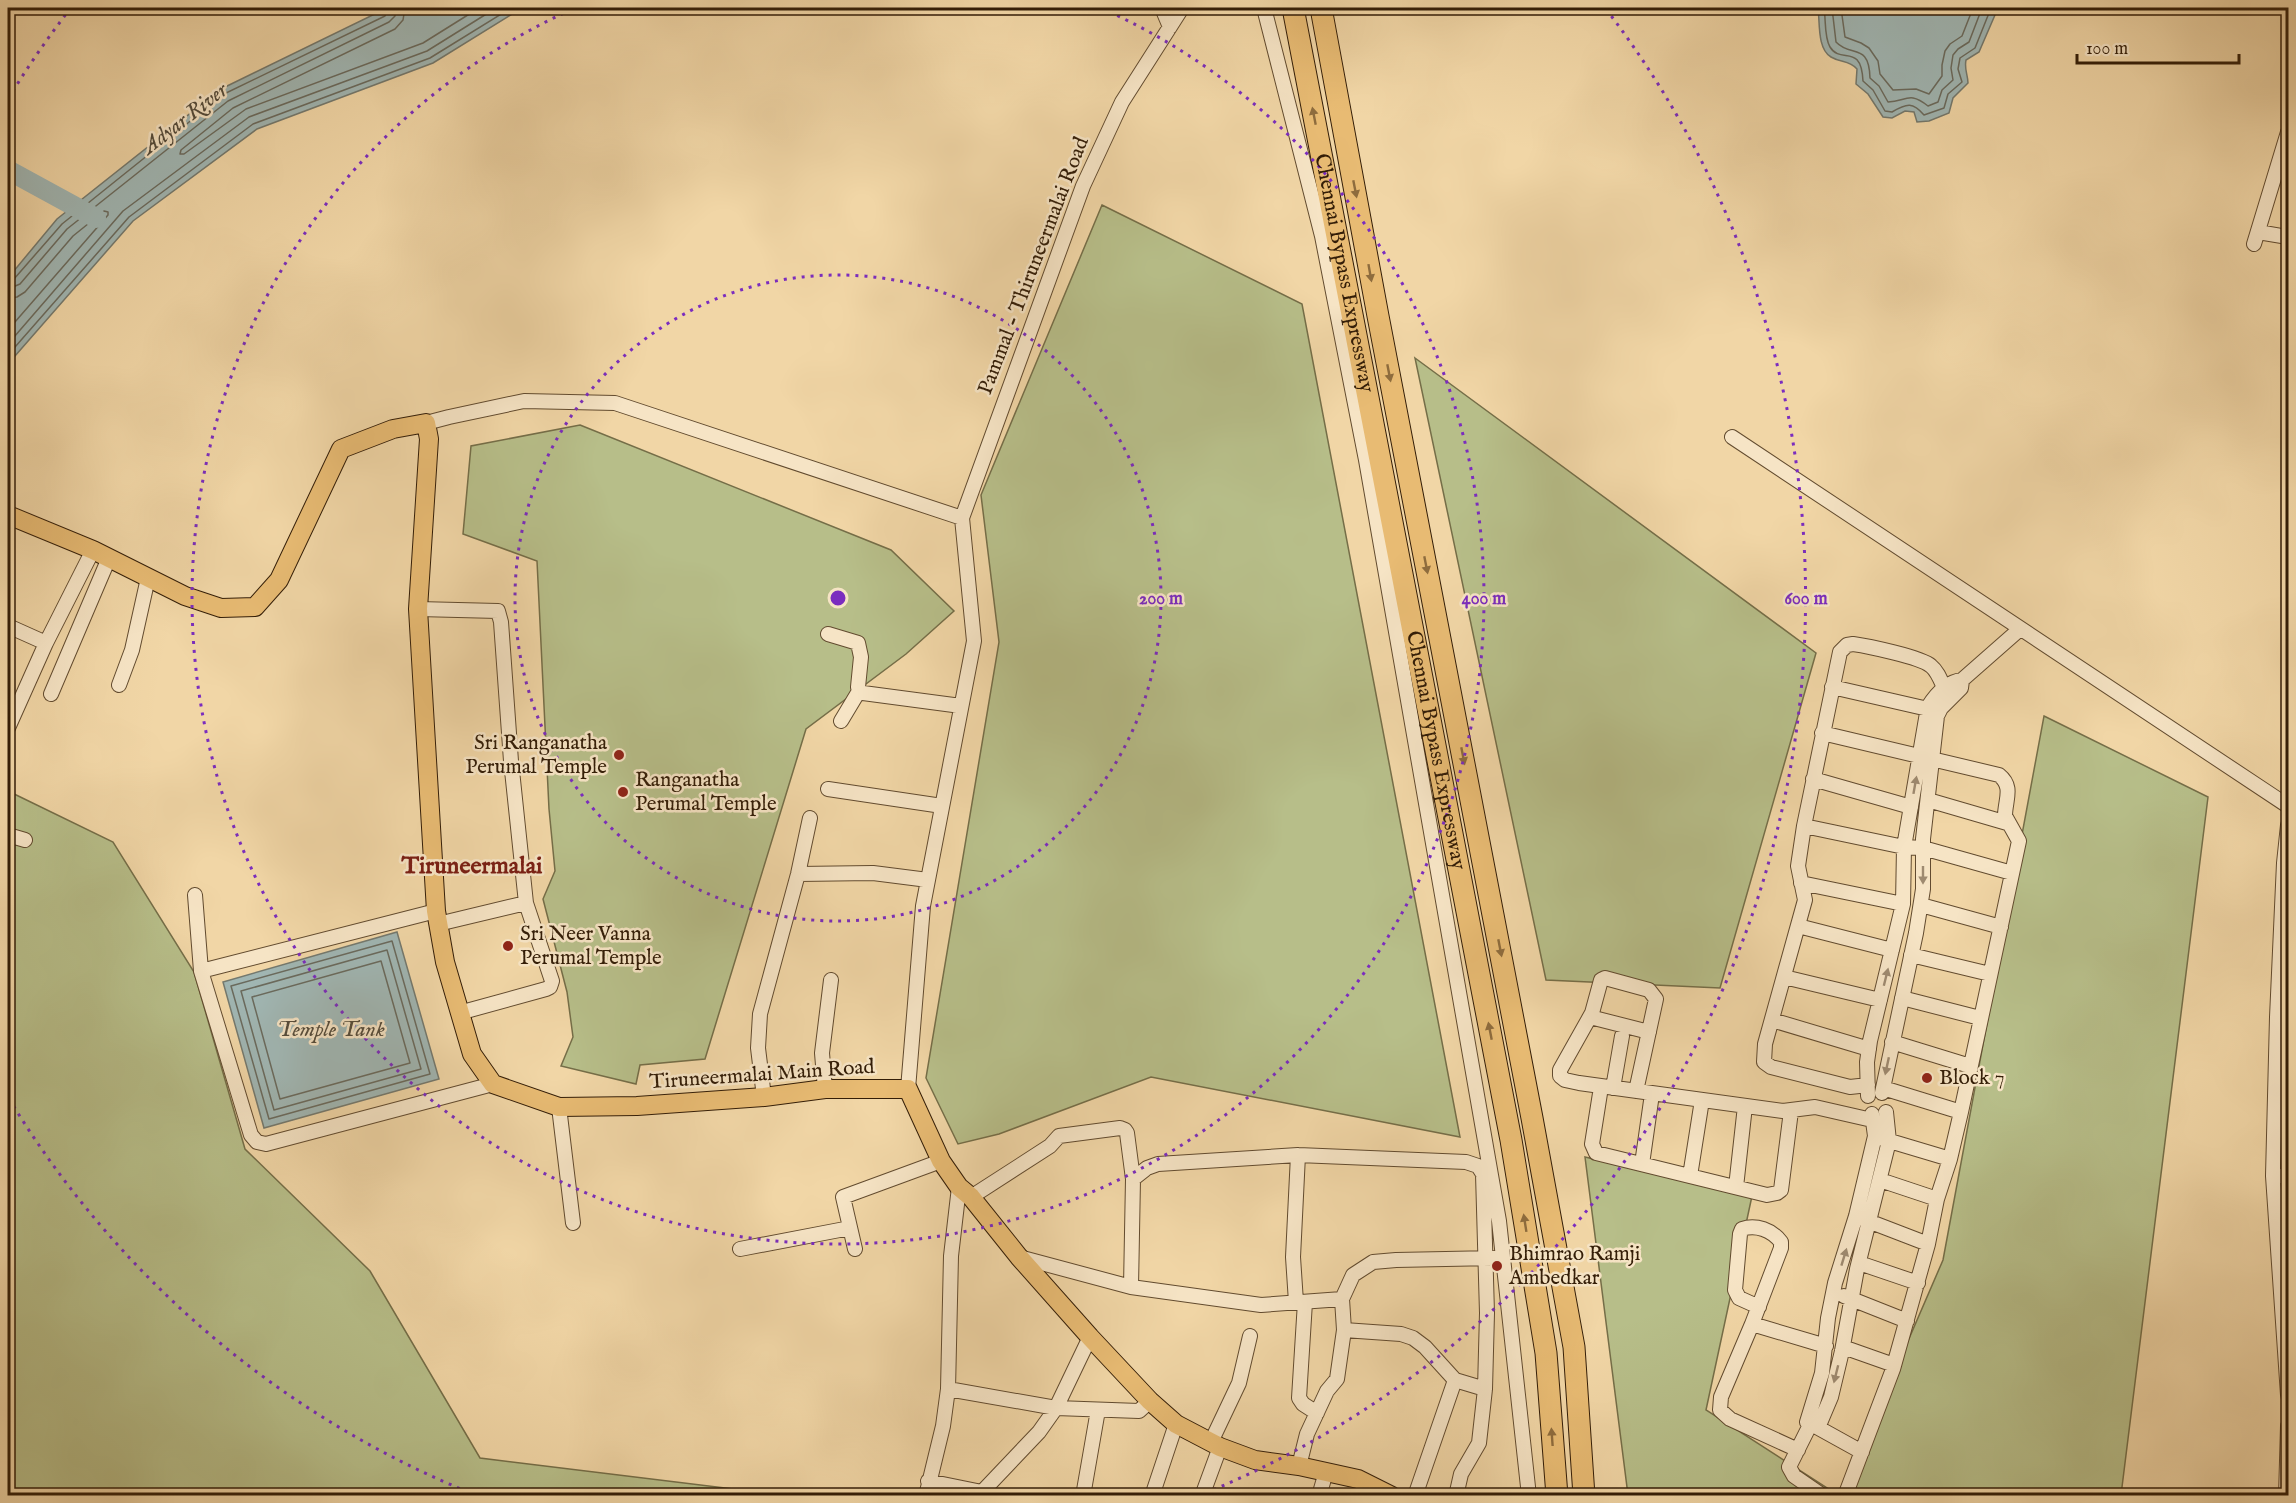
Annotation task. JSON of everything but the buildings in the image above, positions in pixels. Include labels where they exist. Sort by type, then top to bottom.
[{"type":"highway","name":"Chennai Bypass Expressway","points":[[1293,8],[1329,236],[1511,1140],[1546,1353],[1557,1496]]},
{"type":"highway","name":"Chennai Bypass Expressway","points":[[1321,8],[1574,1347],[1584,1496]]},
{"type":"main road","points":[[8,517],[101,554],[185,596],[221,608],[255,607],[279,580],[341,449],[393,429],[426,423],[429,439],[418,609],[422,706],[437,918],[445,962],[472,1054],[493,1084]]},
{"type":"main road","name":"Tiruneermalai Main Road","points":[[493,1084],[559,1107],[637,1106],[764,1097],[825,1089],[908,1089]]},
{"type":"main road","points":[[908,1089],[941,1161],[965,1192],[1090,1337],[1150,1401],[1176,1424],[1215,1444],[1255,1460],[1299,1466],[1358,1479],[1392,1496]]},
{"type":"street","points":[[1162,8],[1170,27]]},
{"type":"street","name":"Pammal - Thiruneermalai Road","points":[[962,518],[1083,186],[1122,102],[1182,8]]},
{"type":"street","points":[[1264,8],[1329,236]]},
{"type":"street","points":[[2289,132],[2284,165],[2256,238],[2289,237]]},
{"type":"street","points":[[1346,319],[1499,1221],[1529,1496]]},
{"type":"street","points":[[426,423],[524,401],[615,403],[962,518],[974,641],[922,906],[908,1089]]},
{"type":"street","points":[[1732,437],[2289,806]]},
{"type":"street","points":[[8,728],[12,709],[46,643],[101,554]]},
{"type":"street","points":[[51,694],[101,554]]},
{"type":"street","points":[[119,685],[132,650],[148,578]]},
{"type":"street","points":[[418,609],[498,611],[501,622],[511,761],[526,903],[552,981],[550,987],[459,1013]]},
{"type":"street","points":[[8,626],[46,643]]},
{"type":"street","points":[[1862,1452],[1807,1422],[1822,1372],[1833,1292],[1856,1216],[1875,1136],[1876,1115],[1889,1101],[1882,1091],[1923,889],[1923,848],[1928,800],[1926,758],[1928,709],[1935,697],[1961,688],[1962,680],[1972,670],[2020,629]]},
{"type":"street","points":[[828,634],[858,643],[861,657],[859,691],[841,721]]},
{"type":"street","points":[[1946,694],[1935,671],[1923,661],[1852,644],[1847,645],[1840,652],[1822,733],[1798,866],[1805,900],[1763,1056],[1767,1065],[1850,1087],[1875,1092],[1882,1091],[1961,1112]]},
{"type":"street","points":[[1832,687],[1928,709]]},
{"type":"street","points":[[859,691],[961,706]]},
{"type":"street","points":[[1823,1496],[1794,1476],[1789,1467],[1812,1426],[1820,1423],[1831,1396],[1843,1347],[1851,1298],[1889,1141],[1876,1115],[1866,1104],[1869,1049],[1903,904],[1904,847],[1911,807],[1938,711],[1946,694]]},
{"type":"street","points":[[1822,733],[2002,777],[2009,793],[2004,811],[2007,823],[2019,841],[1961,1112],[1950,1159],[1937,1199],[1918,1284],[1894,1365],[1845,1496]]},
{"type":"street","points":[[1813,779],[1911,807]]},
{"type":"street","points":[[828,789],[942,806]]},
{"type":"street","points":[[1928,800],[2007,823]]},
{"type":"street","points":[[764,1097],[758,1048],[760,1014],[798,874],[810,818]]},
{"type":"street","points":[[1804,826],[1904,847],[1923,848],[2012,873]]},
{"type":"street","points":[[2288,831],[2277,1005],[2273,1176],[2289,1395]]},
{"type":"street","points":[[8,835],[25,840]]},
{"type":"street","points":[[798,874],[873,873],[928,880]]},
{"type":"street","points":[[1801,883],[1903,904]]},
{"type":"street","points":[[195,895],[201,971],[251,1135],[257,1142],[266,1144],[493,1084]]},
{"type":"street","points":[[201,971],[437,918],[526,903]]},
{"type":"street","points":[[1921,905],[2001,927]]},
{"type":"street","points":[[1798,926],[1892,950]]},
{"type":"street","points":[[1896,935],[1914,940]]},
{"type":"street","points":[[1911,955],[1990,974]]},
{"type":"street","points":[[1784,977],[1880,1000]]},
{"type":"street","points":[[1636,1091],[1656,999],[1652,992],[1611,979],[1601,980],[1590,1017],[1560,1070],[1560,1076],[1565,1080],[1652,1094],[1745,1106],[1791,1111],[1815,1107],[1876,1115]]},
{"type":"street","points":[[825,1089],[822,1053],[831,980]]},
{"type":"street","points":[[1902,998],[1980,1018]]},
{"type":"street","points":[[1590,1017],[1649,1032]]},
{"type":"street","points":[[1772,1020],[1869,1049]]},
{"type":"street","points":[[1622,1036],[1592,1144],[1596,1153],[1767,1194],[1777,1193],[1781,1190],[1791,1111]]},
{"type":"street","points":[[1892,1042],[1970,1066]]},
{"type":"street","points":[[1642,1164],[1652,1094]]},
{"type":"street","points":[[1690,1176],[1702,1100]]},
{"type":"street","points":[[1736,1187],[1745,1106]]},
{"type":"street","points":[[559,1107],[573,1223]]},
{"type":"street","points":[[926,1496],[943,1426],[948,1389],[951,1256],[965,1192],[1050,1146],[1059,1136],[1120,1128],[1125,1130],[1133,1179],[1131,1287]]},
{"type":"street","points":[[1875,1136],[1950,1159]]},
{"type":"street","points":[[1133,1179],[1147,1168],[1158,1164],[1298,1155],[1466,1161],[1478,1166],[1483,1174],[1487,1258],[1485,1389],[1479,1443],[1461,1474],[1456,1496]]},
{"type":"street","points":[[1298,1155],[1293,1257],[1300,1302],[1299,1398],[1303,1404],[1317,1413]]},
{"type":"street","points":[[855,1249],[843,1197],[941,1161]]},
{"type":"street","points":[[2273,1176],[2289,1176]]},
{"type":"street","points":[[1880,1179],[1937,1199]]},
{"type":"street","points":[[1856,1216],[1928,1244]]},
{"type":"street","points":[[1759,1307],[1739,1298],[1735,1290],[1740,1234],[1742,1229],[1754,1226],[1773,1233],[1781,1242],[1781,1248],[1759,1307],[1721,1397],[1720,1410],[1730,1419],[1798,1450]]},
{"type":"street","points":[[740,1249],[850,1228]]},
{"type":"street","points":[[1019,1257],[1131,1287],[1261,1305],[1342,1299]]},
{"type":"street","points":[[1299,1466],[1307,1434],[1327,1391],[1337,1379],[1344,1330],[1342,1299],[1353,1275],[1373,1263],[1396,1260],[1503,1258]]},
{"type":"street","points":[[1859,1263],[1918,1284]]},
{"type":"street","points":[[1833,1292],[1907,1321]]},
{"type":"street","points":[[1752,1324],[1826,1346]]},
{"type":"street","points":[[1344,1330],[1401,1334],[1413,1338],[1425,1347],[1455,1380],[1485,1389]]},
{"type":"street","points":[[1202,1496],[1215,1444],[1239,1383],[1250,1335]]},
{"type":"street","points":[[928,1481],[982,1494],[1039,1432],[1056,1408],[1090,1337]]},
{"type":"street","points":[[1843,1347],[1894,1365]]},
{"type":"street","points":[[1415,1496],[1455,1380]]},
{"type":"street","points":[[948,1389],[1056,1408],[1138,1411],[1150,1401]]},
{"type":"street","points":[[1083,1496],[1098,1410]]},
{"type":"street","points":[[1152,1496],[1176,1424]]},
{"type":"street","points":[[2286,1496],[2289,1426]]},
{"type":"street","points":[[1319,1496],[1326,1472]]},
{"type":"green space","points":[[1102,205],[1302,304],[1460,1137],[1151,1077],[999,1134],[958,1144],[926,1078],[999,642],[981,495]]},
{"type":"green space","points":[[1415,358],[1816,653],[1720,988],[1546,980]]},
{"type":"green space","points":[[580,425],[891,550],[954,611],[906,654],[806,729],[705,1059],[640,1065],[636,1084],[561,1066],[573,1037],[567,992],[543,899],[555,871],[549,809],[537,561],[463,534],[471,446]]},
{"type":"green space","points":[[2044,716],[2208,797],[2121,1495],[1841,1496],[1943,1260]]},
{"type":"green space","points":[[8,791],[113,842],[194,972],[245,1149],[370,1271],[480,1458],[783,1495],[8,1495]]},
{"type":"green space","points":[[1585,1157],[1752,1196],[1706,1410],[1838,1495],[1628,1495]]},
{"type":"water","name":"Adyar River","points":[[387,8],[522,8],[433,63],[257,129],[133,221],[8,364],[8,278],[57,219],[221,89]]},
{"type":"water","points":[[1818,8],[1998,8],[1979,52],[1966,60],[1968,83],[1953,98],[1949,113],[1929,121],[1917,122],[1914,112],[1905,111],[1892,118],[1883,117],[1868,94],[1856,84],[1857,69],[1827,53],[1821,42]]},
{"type":"water","name":"Temple Tank","points":[[397,932],[439,1079],[264,1128],[223,982]]},
{"type":"waterway","points":[[8,170],[96,218]]},
{"type":"place","name":"Sri Ranganatha Perumal Temple","points":[[619,755]]},
{"type":"place","name":"Ranganatha Perumal Temple","points":[[623,792]]},
{"type":"place","name":"Sri Neer Vanna Perumal Temple","points":[[508,946]]},
{"type":"place","name":"Block 7","points":[[1927,1078]]},
{"type":"place","name":"Bhimrao Ramji Ambedkar","points":[[1497,1266]]},
{"type":"district","name":"Tiruneermalai","points":[[472,866]]}]
